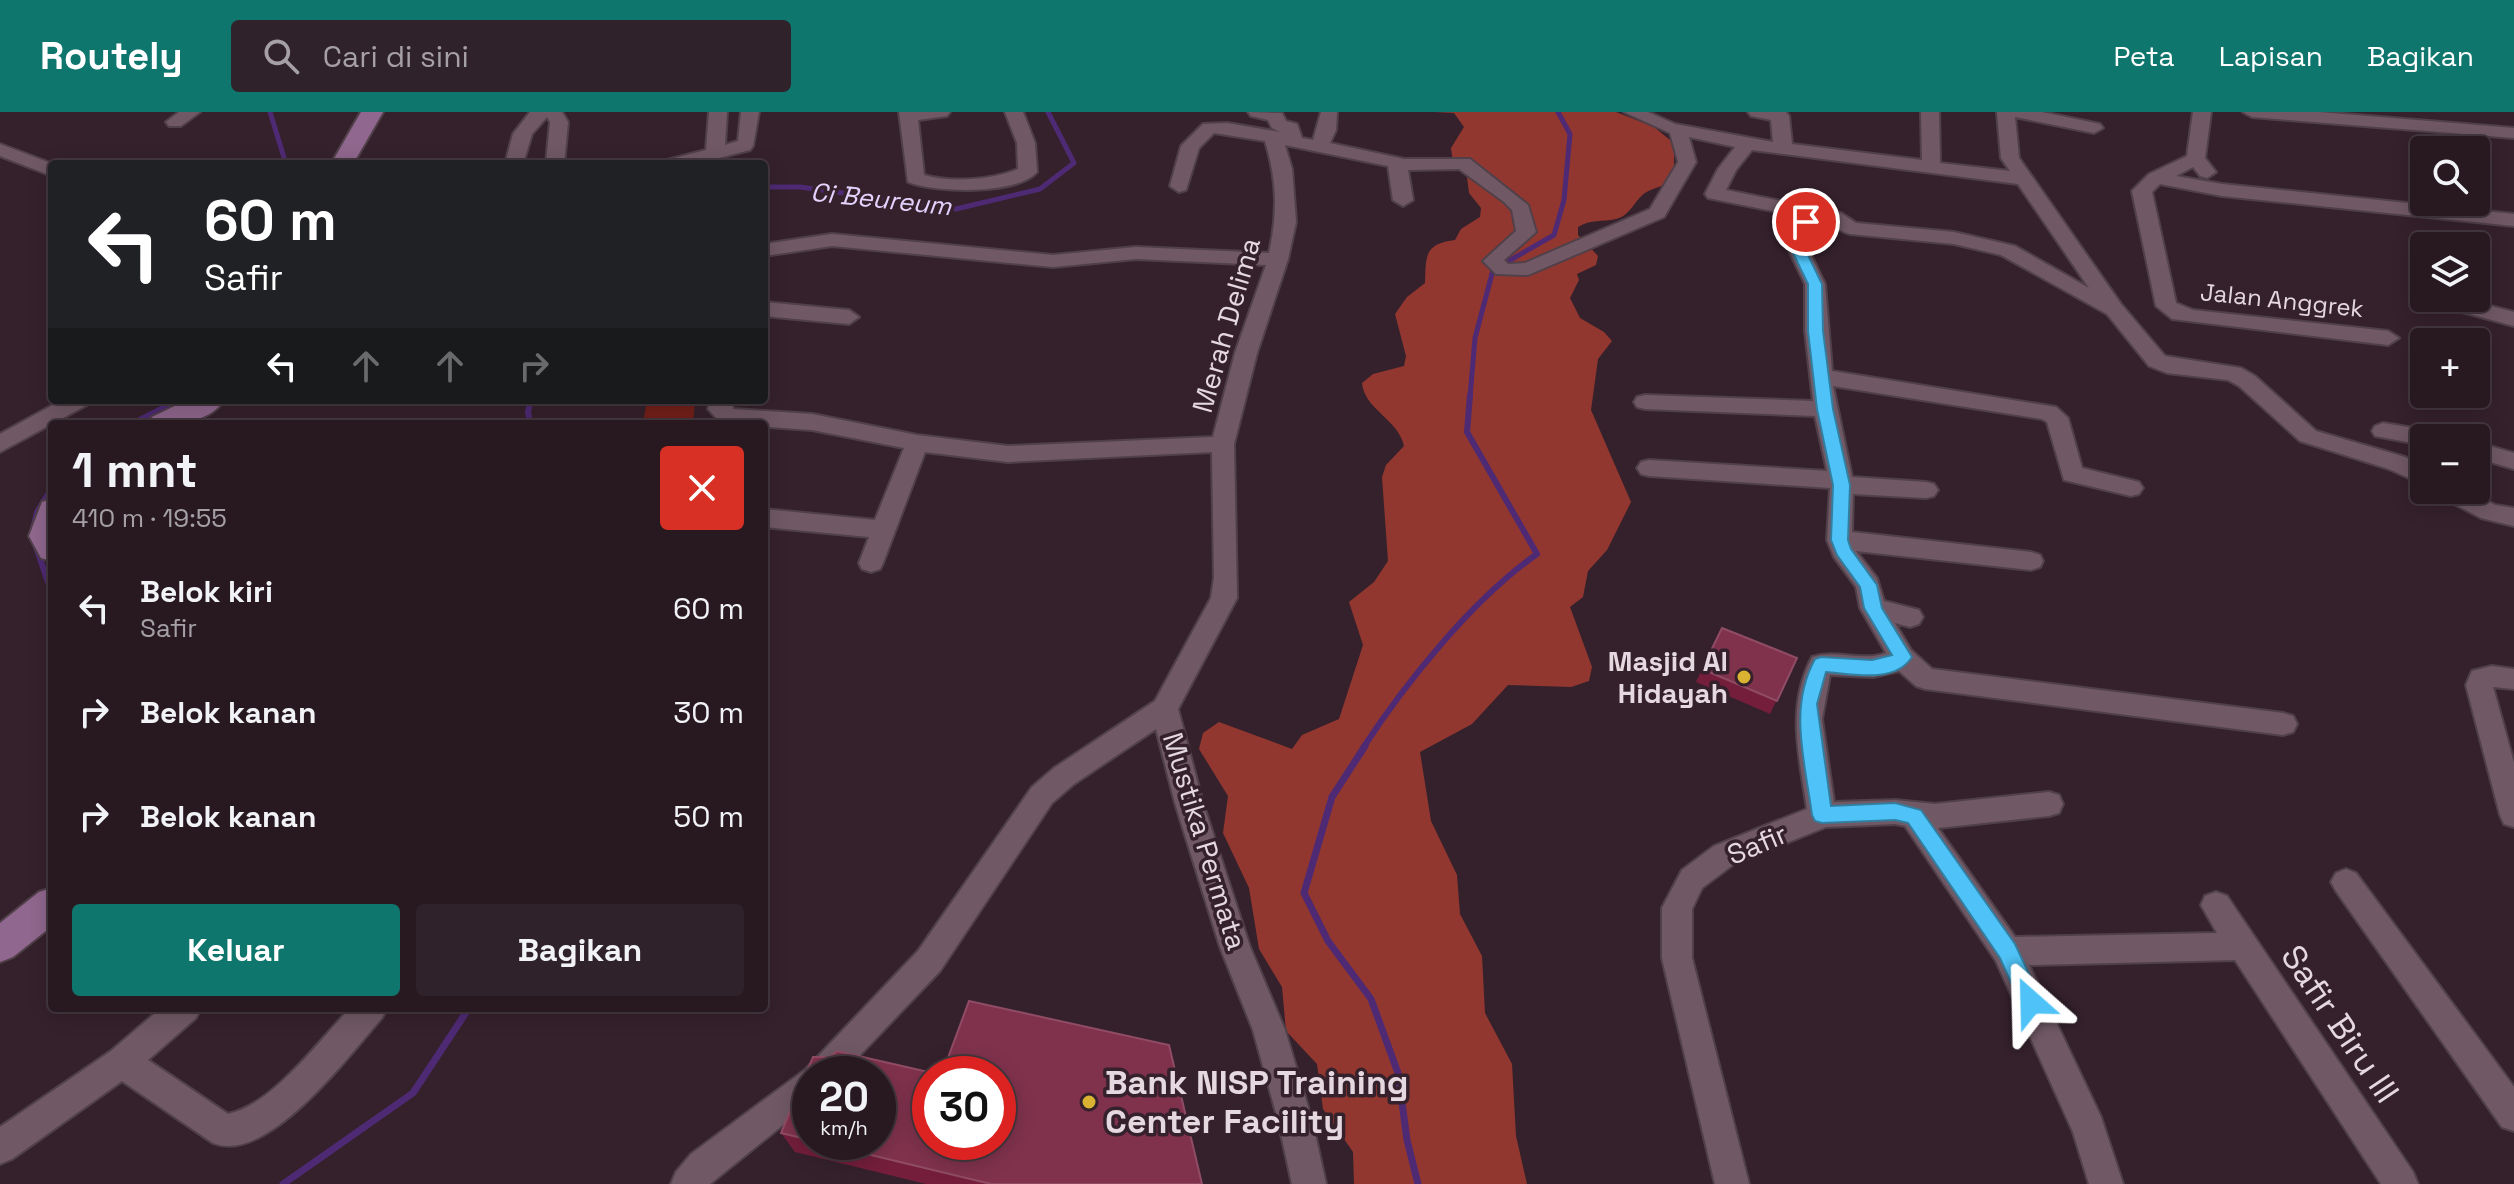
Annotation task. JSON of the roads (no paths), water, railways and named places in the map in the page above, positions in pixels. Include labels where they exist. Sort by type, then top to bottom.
[{"type":"main road","points":[[344,160],[372,112]]},
{"type":"main road","points":[[170,420],[202,404]]},
{"type":"main road","points":[[48,522],[44,536],[48,543]]},
{"type":"main road","points":[[0,945],[48,907]]},
{"type":"street","points":[[515,160],[523,131],[532,119],[543,112]]},
{"type":"street","points":[[553,112],[559,122],[555,160]]},
{"type":"street","points":[[715,154],[718,112]]},
{"type":"street","points":[[690,160],[738,149],[747,142],[750,112]]},
{"type":"street","points":[[941,112],[908,114],[915,178],[921,182],[944,184],[1012,178],[1028,172],[1026,143],[1014,112]]},
{"type":"street","points":[[1257,112],[1276,117],[1278,124],[1291,128],[1287,135],[1391,160],[1399,165],[1463,163],[1511,198],[1521,209],[1526,232],[1516,245],[1498,253],[1498,266],[1528,269],[1657,213],[1687,162],[1673,123]]},
{"type":"street","points":[[1633,112],[1747,144],[2026,179]]},
{"type":"street","points":[[1757,112],[1780,116],[1783,148]]},
{"type":"street","points":[[1930,112],[1931,166]]},
{"type":"street","points":[[2006,112],[2010,158],[2114,309],[2157,361],[2167,366],[2233,373],[2247,381],[2308,436],[2410,470]]},
{"type":"street","points":[[2015,112],[2094,128]]},
{"type":"street","points":[[2202,112],[2196,159],[2222,190]]},
{"type":"street","points":[[2252,112],[2514,133]]},
{"type":"street","points":[[1320,144],[1327,130],[1329,114]]},
{"type":"street","points":[[1179,186],[1190,146],[1209,128],[1227,128],[1320,144]]},
{"type":"street","name":"Merah Delima","points":[[1165,709],[1224,598],[1227,535],[1223,444],[1246,353],[1278,259],[1287,203],[1273,136]]},
{"type":"street","points":[[1747,144],[1727,169],[1715,194],[1841,219],[1850,228],[1954,238],[2008,250],[2114,309]]},
{"type":"street","points":[[0,150],[48,168]]},
{"type":"street","points":[[2156,178],[2196,159]]},
{"type":"street","points":[[1399,165],[1403,200]]},
{"type":"street","points":[[2156,178],[2222,190],[2514,220]]},
{"type":"street","name":"Jalan Anggrek","points":[[2156,178],[2142,191],[2166,306],[2179,314],[2193,317],[2388,338]]},
{"type":"street","points":[[1810,212],[1800,231],[1800,253],[1815,284],[1816,331],[1824,377],[1825,409],[1841,482],[1839,540],[1843,551],[1868,585],[1873,608],[1902,657],[1925,679],[2283,724]]},
{"type":"street","points":[[772,248],[832,240],[1053,261],[1136,253],[1278,259]]},
{"type":"street","points":[[768,309],[849,317]]},
{"type":"street","points":[[2488,312],[2514,319]]},
{"type":"street","points":[[1824,377],[2048,412],[2058,420],[2072,474],[2131,488]]},
{"type":"street","points":[[1645,402],[1795,405],[1825,409]]},
{"type":"street","points":[[0,444],[72,404]]},
{"type":"street","points":[[720,404],[719,409],[727,416],[812,422],[917,443],[1008,454],[1223,444]]},
{"type":"street","points":[[2383,431],[2410,435]]},
{"type":"street","points":[[871,563],[917,443]]},
{"type":"street","points":[[2490,454],[2514,461]]},
{"type":"street","points":[[1649,468],[1926,490]]},
{"type":"street","points":[[2474,504],[2489,512],[2514,517]]},
{"type":"street","points":[[768,518],[885,530]]},
{"type":"street","points":[[1839,540],[1920,546],[2031,561]]},
{"type":"street","points":[[1873,608],[1910,617]]},
{"type":"street","points":[[1822,815],[1808,704],[1813,679],[1821,664],[1872,668],[1891,665],[1902,657]]},
{"type":"street","points":[[2514,679],[2492,676],[2481,678],[2479,685],[2514,815]]},
{"type":"street","name":"Mustika Permata","points":[[837,1056],[929,961],[1042,795],[1064,776],[1165,709],[1189,803],[1226,918],[1269,1030],[1295,1120],[1309,1184]]},
{"type":"street","name":"Safir","points":[[1732,1184],[1677,958],[1677,908],[1692,879],[1724,855],[1795,829],[1822,815],[1895,812],[1914,816],[2049,804]]},
{"type":"street","points":[[1914,816],[2007,951],[2089,1129],[2106,1184]]},
{"type":"street","points":[[2346,882],[2514,1115]]},
{"type":"street","name":"Safir Biru III","points":[[2216,905],[2401,1184]]},
{"type":"street","points":[[2007,951],[2242,946]]},
{"type":"street","points":[[0,1147],[122,1062],[180,1012]]},
{"type":"street","points":[[122,1062],[225,1131],[237,1129],[250,1126],[290,1095],[367,1012]]},
{"type":"street","points":[[688,1184],[703,1166],[792,1097]]},
{"type":"waterway","points":[[270,112],[285,160]]},
{"type":"waterway","name":"Ci Beureum","points":[[768,187],[800,187],[956,209],[1040,189],[1074,163],[1048,112]]},
{"type":"waterway","points":[[1470,397],[1475,338],[1493,270],[1554,235],[1564,200],[1570,134],[1558,112]]},
{"type":"waterway","points":[[1363,748],[1399,696],[1442,643],[1489,594],[1537,554],[1467,432],[1470,395]]},
{"type":"waterway","points":[[140,420],[171,404]]},
{"type":"waterway","name":"Ci Beureum","points":[[529,420],[530,404]]},
{"type":"waterway","points":[[33,529],[37,512],[48,494]]},
{"type":"waterway","points":[[35,544],[48,582]]},
{"type":"waterway","points":[[1365,746],[1332,797],[1304,893],[1328,941],[1371,999],[1398,1073],[1407,1140],[1418,1184]]},
{"type":"waterway","name":"Ci Beureum","points":[[283,1184],[413,1093],[466,1012]]},
{"type":"place","name":"Masjid Al Hidayah","points":[[1744,677]]},
{"type":"place","name":"Bank NISP Training Center Facility","points":[[1089,1102]]}]
